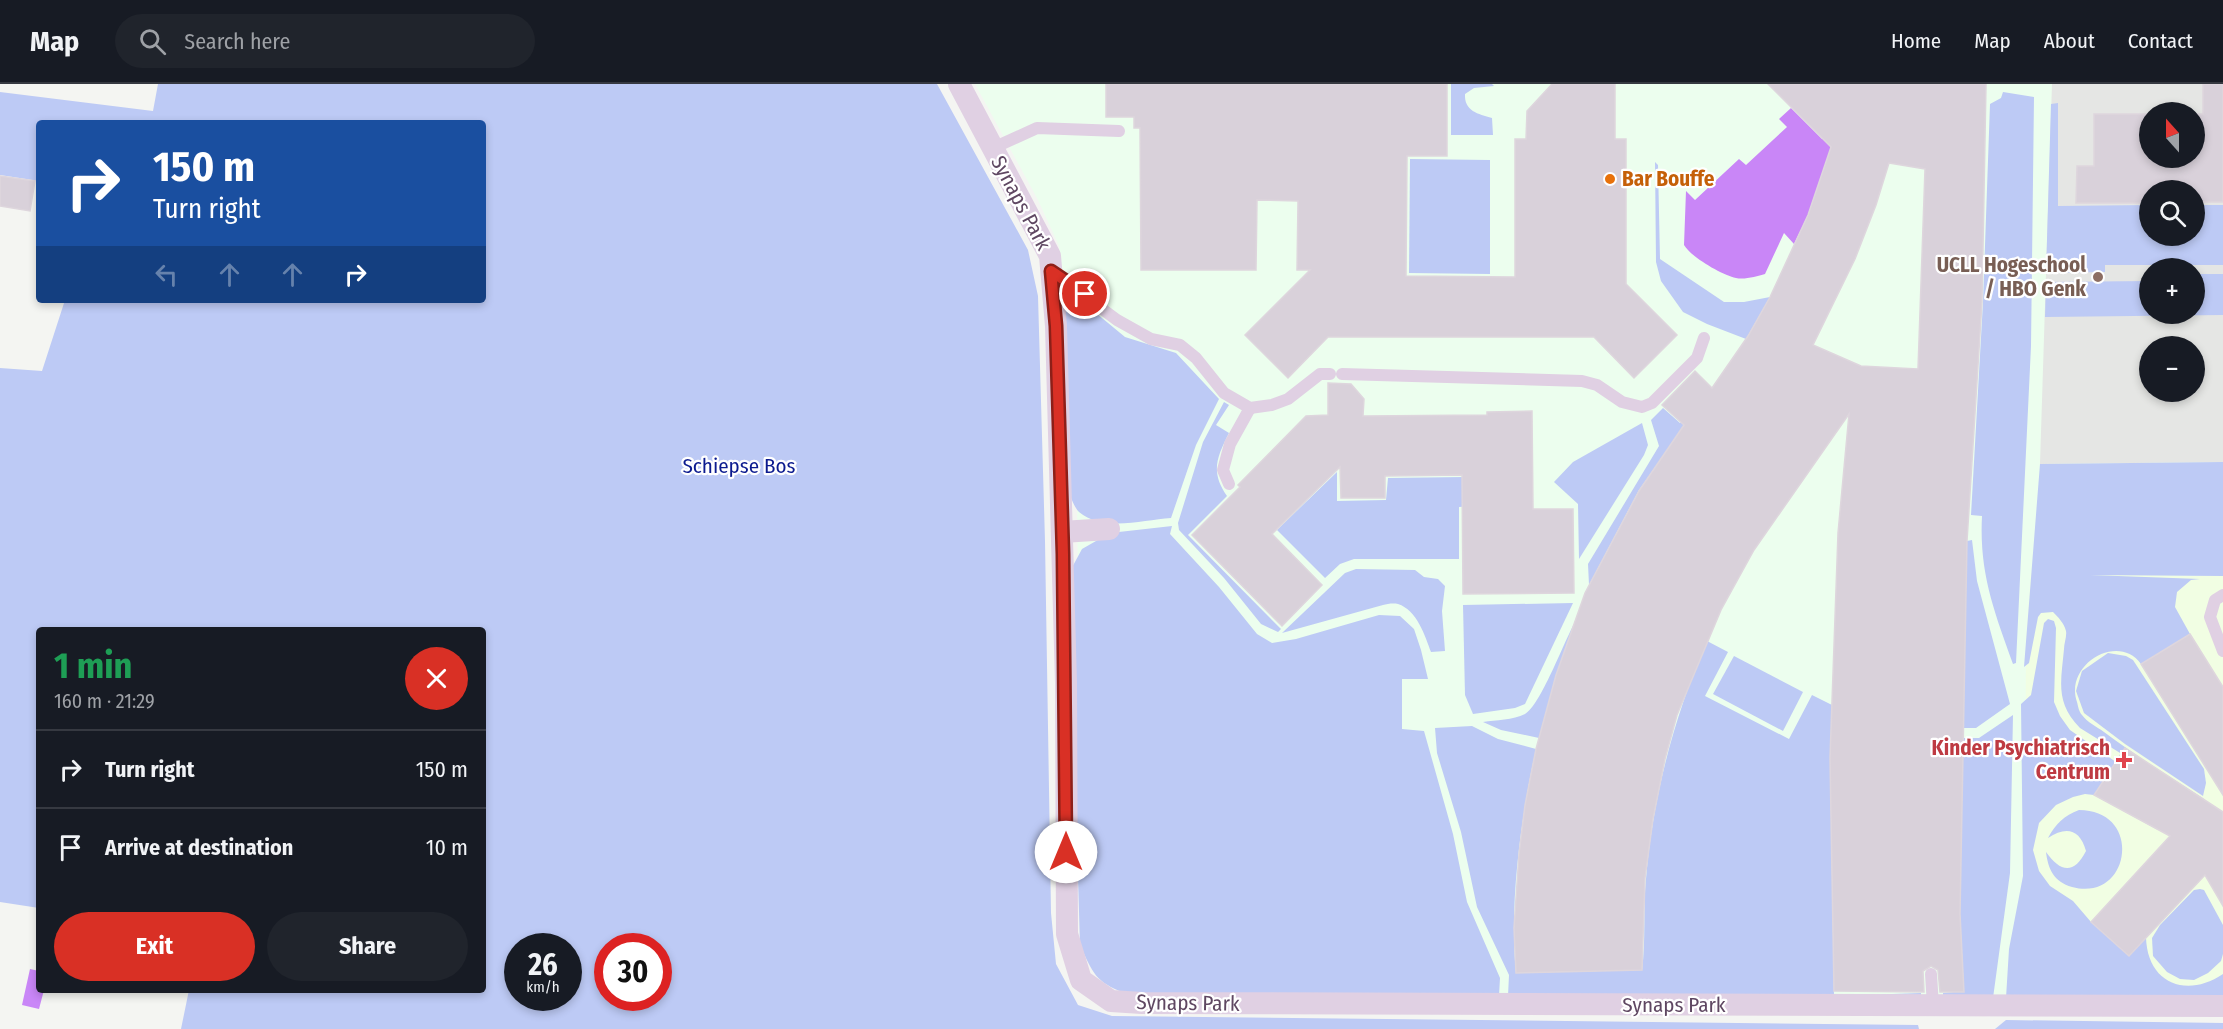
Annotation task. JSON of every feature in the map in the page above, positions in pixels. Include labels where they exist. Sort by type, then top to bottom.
[{"type":"street","name":"Synaps Park","points":[[959,84],[1050,256],[1056,326],[1066,683],[1067,933],[1081,980],[1111,1001],[1142,1004],[2223,1006]]},
{"type":"street","points":[[1062,532],[1109,529]]},
{"type":"lane","points":[[993,148],[1037,128],[1119,131]]},
{"type":"lane","points":[[1051,271],[1118,320],[1151,339],[1180,345],[1196,358],[1224,393],[1250,408],[1272,405],[1288,399],[1320,374],[1582,381],[1597,385],[1622,402],[1642,407],[1652,403],[1697,358],[1704,338]]},
{"type":"lane","points":[[1229,484],[1223,470],[1230,444],[1250,408]]},
{"type":"lane","points":[[2223,595],[2215,600],[2210,617],[2223,651]]},
{"type":"lane","points":[[1930,974],[1933,1006]]},
{"type":"shaded area","points":[[975,84],[2223,84],[2223,992],[1993,998],[1486,997],[1078,580],[1077,504],[1065,305],[1059,246],[1038,200]]},
{"type":"shaded area","name":"UCLL Hogeschool / HBO Genk","points":[[2052,84],[2223,84],[2223,462],[2040,464]]},
{"type":"shaded area","points":[[1791,108],[1822,139],[1834,140],[1808,215],[1794,244],[1784,233],[1765,274],[1751,278],[1730,276],[1700,260],[1684,245],[1686,191],[1695,200],[1739,159],[1746,165],[1787,127],[1779,119]]},
{"type":"shaded area","name":"Kinder Psychiatrisch Centrum","points":[[2031,573],[2223,576],[2223,993],[2009,999],[2025,878],[2026,642]]},
{"type":"shaded area","points":[[30,969],[36,970],[36,993],[43,993],[39,1009],[22,1005]]},
{"type":"green space","name":"Schiepse Bos","points":[[158,84],[937,84],[1028,250],[1038,296],[1045,541],[1051,913],[1056,964],[1078,1005],[1112,1016],[1918,1025],[1919,1029],[181,1029],[188,993],[486,993],[486,627],[36,627],[36,908],[0,902],[0,368],[42,371],[64,303],[486,303],[486,120],[36,120],[36,181],[0,175],[0,92],[153,111]]},
{"type":"green space","points":[[1451,84],[1492,84],[1494,86],[1474,88],[1465,94],[1469,108],[1492,118],[1493,135],[1451,135]]},
{"type":"green space","points":[[2003,92],[2034,97],[2031,346],[2016,663],[2013,664],[1994,609],[1985,574],[1982,516],[1971,515],[1983,302],[1990,104],[2001,98]]},
{"type":"green space","points":[[2058,103],[2058,206],[2139,205],[2139,246],[2205,246],[2205,205],[2223,205],[2223,265],[2205,265],[2205,258],[2139,258],[2139,265],[2105,265],[2105,272],[2046,273],[2051,104]]},
{"type":"green space","points":[[1410,159],[1490,160],[1490,274],[1409,273]]},
{"type":"green space","points":[[1655,162],[1658,165],[1660,259],[1724,302],[1744,302],[1770,297],[1746,339],[1683,312],[1661,281],[1656,262]]},
{"type":"green space","points":[[2205,274],[2223,274],[2223,315],[2205,315]]},
{"type":"green space","points":[[2139,281],[2139,316],[2045,317],[2046,282]]},
{"type":"green space","points":[[1085,304],[1125,337],[1176,353],[1219,399],[1196,445],[1171,518],[1123,523],[1100,522],[1079,512],[1068,491],[1065,305]]},
{"type":"green space","points":[[1224,402],[1229,405],[1216,425],[1229,433],[1221,450],[1217,472],[1227,496],[1188,535],[1281,629],[1278,632],[1261,624],[1224,578],[1179,530],[1178,523],[1203,442]]},
{"type":"green space","points":[[1698,406],[1639,490],[1589,585],[1588,564],[1659,446],[1651,420],[1663,408],[1680,423]]},
{"type":"green space","points":[[1642,423],[1648,445],[1644,455],[1579,559],[1578,504],[1554,482],[1573,462]]},
{"type":"green space","points":[[2223,462],[2223,576],[2090,575],[2200,579],[2191,580],[2177,592],[2175,607],[2190,634],[2141,664],[2131,655],[2119,651],[2107,652],[2095,657],[2085,665],[2078,676],[2075,688],[2079,711],[2087,720],[2204,799],[2202,804],[2080,728],[2072,718],[2063,700],[2061,682],[2066,631],[2053,612],[2041,613],[2038,617],[2029,663],[2024,667],[2040,464]]},
{"type":"green space","points":[[1337,472],[1337,501],[1386,500],[1388,478],[1465,477],[1473,506],[1459,507],[1459,559],[1354,559],[1340,564],[1325,578],[1277,530]]},
{"type":"green space","points":[[1172,526],[1170,534],[1219,587],[1257,634],[1272,643],[1296,639],[1379,615],[1400,616],[1414,629],[1428,679],[1402,679],[1402,729],[1424,731],[1453,834],[1467,902],[1500,978],[1499,996],[1125,993],[1107,985],[1092,970],[1080,945],[1069,573],[1082,549],[1110,533]]},
{"type":"green space","points":[[1972,540],[1977,581],[2010,704],[1976,728],[1963,728],[1967,541]]},
{"type":"green space","points":[[1356,569],[1415,570],[1424,577],[1438,579],[1445,586],[1442,611],[1445,651],[1431,652],[1415,618],[1405,607],[1396,604],[1383,605],[1282,633],[1345,573]]},
{"type":"green space","points":[[1573,603],[1525,704],[1515,708],[1473,714],[1465,695],[1463,605]]},
{"type":"green space","points":[[2048,619],[2054,621],[2056,628],[2054,702],[2060,716],[2070,730],[2149,785],[2158,830],[2094,795],[2085,794],[2073,797],[2056,805],[2039,823],[2033,850],[2039,871],[2050,886],[2073,901],[2091,922],[2146,937],[2148,953],[2153,966],[2161,976],[2171,982],[2196,985],[2223,974],[2223,1000],[2006,998],[2009,949],[2023,876],[2021,704],[2031,695],[2044,623]]},
{"type":"green space","points":[[1574,624],[1556,675],[1539,738],[1501,730],[1483,722],[1515,718],[1531,709]]},
{"type":"green space","points":[[1707,641],[1728,652],[1705,696],[1789,739],[1812,695],[1832,705],[1830,758],[1834,996],[1921,993],[1921,998],[1508,996],[1509,975],[1477,907],[1461,832],[1437,753],[1435,728],[1472,726],[1498,739],[1536,749],[1521,831],[1515,889],[1516,973],[1642,970],[1646,879],[1654,817],[1675,728]]},
{"type":"green space","points":[[2108,653],[2126,656],[2133,660],[2204,769],[2206,783],[2203,796],[2125,744],[2084,713],[2076,691],[2082,671]]},
{"type":"green space","points":[[1734,656],[1803,692],[1783,731],[1713,694]]},
{"type":"green space","points":[[2013,715],[2010,873],[1993,998],[1943,999],[1943,993],[1964,991],[1960,914],[1963,738],[1979,738]]},
{"type":"green space","points":[[2079,810],[2100,814],[2114,824],[2121,839],[2122,854],[2117,870],[2107,882],[2092,888],[2072,887],[2061,882],[2050,869],[2046,852],[2056,864],[2067,868],[2077,864],[2081,859],[2086,851],[2076,834],[2066,831],[2048,838],[2061,821]]},
{"type":"green space","points":[[2194,890],[2204,890],[2223,925],[2223,954],[2221,961],[2208,973],[2194,980],[2180,979],[2167,972],[2153,956],[2152,938],[2160,925]]},
{"type":"green space","points":[[2006,1020],[2223,1023],[2223,1029],[1995,1029]]},
{"type":"building","points":[[1106,84],[1447,84],[1447,156],[1407,156],[1406,276],[1515,277],[1515,139],[1526,139],[1527,111],[1552,84],[1615,84],[1615,139],[1626,139],[1626,284],[1677,335],[1634,378],[1594,337],[1328,337],[1288,378],[1245,335],[1310,270],[1297,270],[1298,201],[1257,200],[1256,270],[1141,270],[1140,128],[1134,128],[1134,117],[1106,117]]},
{"type":"building","points":[[1768,84],[1986,84],[1982,302],[1967,541],[1960,914],[1964,992],[1940,992],[1938,970],[1931,966],[1923,971],[1924,992],[1834,991],[1830,758],[1838,533],[1849,414],[1754,550],[1721,610],[1677,715],[1653,819],[1645,878],[1642,970],[1516,973],[1514,928],[1525,805],[1536,749],[1556,675],[1585,593],[1639,491],[1684,425],[1662,405],[1695,371],[1712,388],[1748,336],[1770,297],[1808,215],[1831,147]],"holes":[[[1889,163],[1925,169],[1918,369],[1861,366],[1813,345],[1855,259]]]},
{"type":"building","points":[[2203,84],[2223,84],[2223,202],[2205,202],[2205,180],[2139,180],[2139,203],[2076,203],[2077,166],[2094,166],[2094,114],[2139,114],[2139,168],[2205,168],[2205,102],[2203,102]]},
{"type":"building","points":[[0,176],[35,181],[30,211],[0,206]]},
{"type":"building","points":[[1328,383],[1351,384],[1364,399],[1363,416],[1487,415],[1487,412],[1532,411],[1533,509],[1573,509],[1574,593],[1463,594],[1462,475],[1385,476],[1385,498],[1341,498],[1340,467],[1272,534],[1322,585],[1282,626],[1192,535],[1306,416],[1328,415]]},
{"type":"building","points":[[2190,634],[2223,687],[2223,795],[2141,664]]},
{"type":"building","points":[[2125,748],[2223,812],[2223,906],[2205,875],[2129,956],[2091,922],[2170,836],[2094,795]]},
{"type":"place","name":"Bar Bouffe","points":[[1610,179]]},
{"type":"place","name":"UCLL Hogeschool / HBO Genk","points":[[2098,277]]},
{"type":"place","name":"Kinder Psychiatrisch Centrum","points":[[2124,760]]},
{"type":"route","points":[[1066,852],[1063,554],[1056,326],[1051,271],[1085,294]]}]
